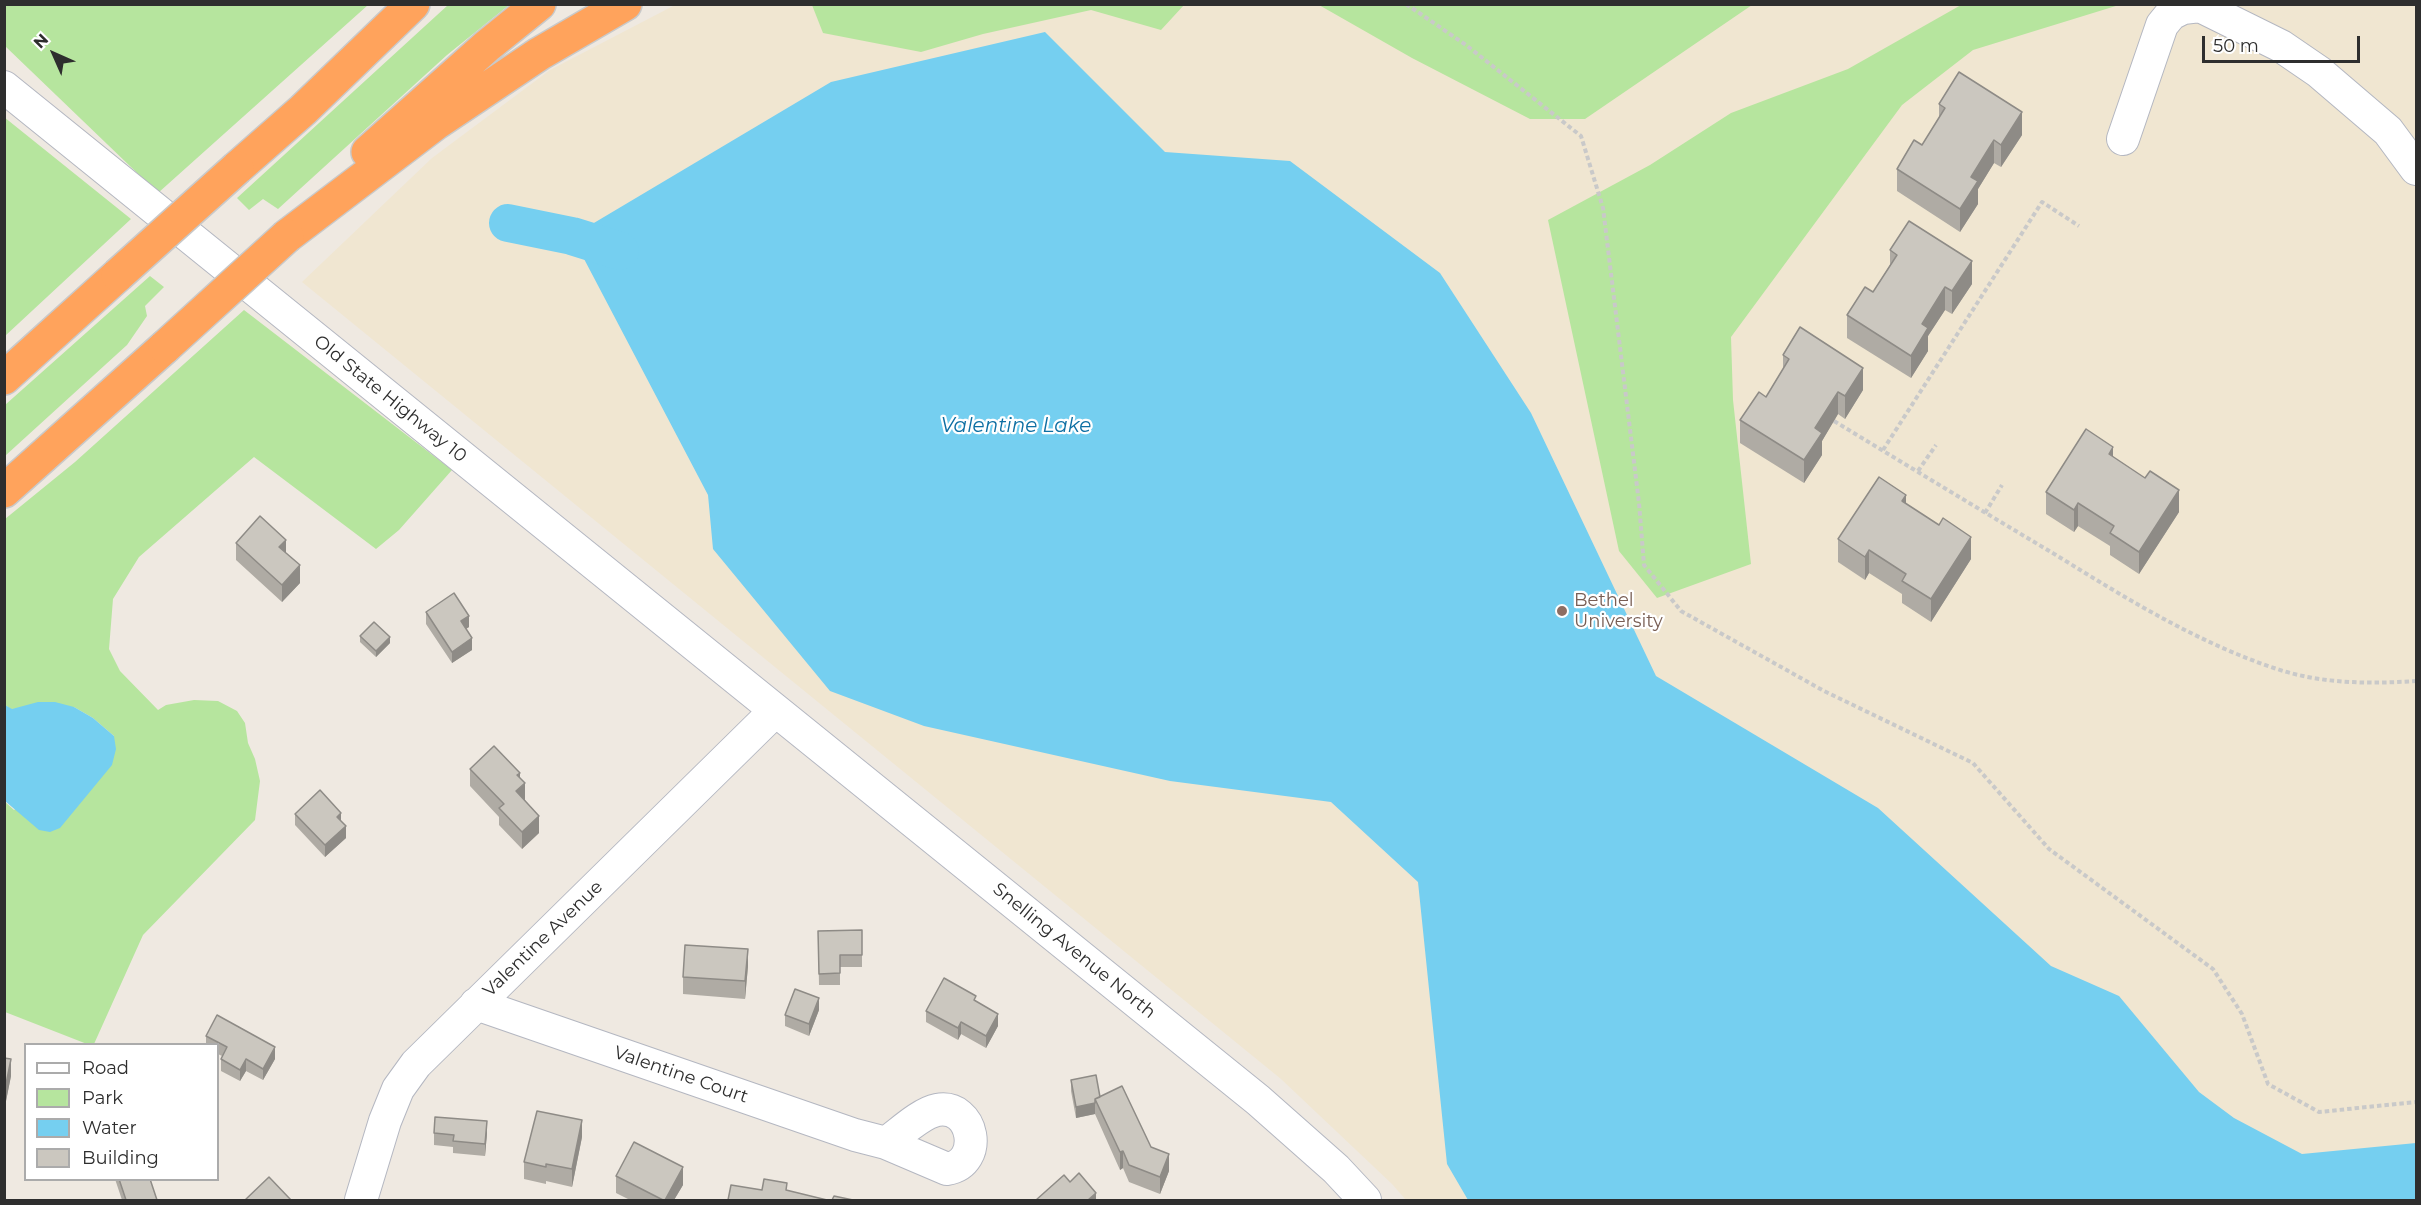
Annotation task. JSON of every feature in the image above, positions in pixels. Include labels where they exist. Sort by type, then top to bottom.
[{"type":"highway","points":[[297,228],[339,179],[410,113],[539,4]]},
{"type":"highway","points":[[4,491],[297,228],[436,123],[502,78],[625,4]]},
{"type":"highway","points":[[4,378],[411,9]]},
{"type":"street","points":[[2123,139],[2162,25],[2171,14],[2182,8],[2200,6],[2281,46],[2319,72],[2388,131],[2416,169]]},
{"type":"street","name":"Old State Highway 10","points":[[4,87],[775,711]]},
{"type":"street","name":"Valentine Avenue","points":[[361,1200],[385,1121],[398,1089],[416,1064],[775,711]]},
{"type":"street","name":"Snelling Avenue North","points":[[775,711],[1258,1100],[1336,1169],[1365,1200]]},
{"type":"street","name":"Valentine Court","points":[[476,1004],[855,1136],[885,1143]]},
{"type":"path","points":[[1406,4],[1466,45],[1581,136],[1604,208],[1640,502],[1644,565],[1681,611],[1824,691],[1973,763],[2049,849],[2213,969],[2242,1014],[2268,1084],[2319,1112],[2416,1102]]},
{"type":"path","points":[[1883,450],[2042,202],[2079,226]]},
{"type":"path","points":[[1834,421],[2135,604],[2208,642],[2279,670],[2327,680],[2370,684],[2416,681]]},
{"type":"path","points":[[1918,471],[1936,445]]},
{"type":"path","points":[[1985,513],[2002,485]]},
{"type":"shaded area","name":"Bethel University","points":[[675,5],[2416,5],[2416,1200],[1406,1200],[1281,1079],[302,282],[432,158],[550,70]]},
{"type":"green space","points":[[4,5],[368,5],[158,193],[5,46]]},
{"type":"green space","points":[[448,5],[509,5],[447,55],[278,209],[263,199],[249,210],[237,198]]},
{"type":"green space","points":[[812,5],[1184,5],[1161,30],[1091,10],[983,34],[921,52],[823,33]]},
{"type":"green space","points":[[1319,5],[1752,5],[1585,119],[1530,119],[1412,58]]},
{"type":"green space","points":[[1961,5],[2119,5],[1973,50],[1902,105],[1731,337],[1733,400],[1751,564],[1657,598],[1619,551],[1548,220],[1650,165],[1731,113],[1848,69]]},
{"type":"green space","points":[[4,117],[131,219],[5,336],[4,336]]},
{"type":"green space","points":[[150,276],[164,287],[145,306],[147,316],[127,345],[5,456],[5,405]]},
{"type":"green space","points":[[244,310],[452,470],[399,530],[376,549],[254,457],[139,557],[113,599],[109,649],[120,671],[158,710],[166,705],[194,700],[218,701],[237,711],[245,723],[248,743],[255,759],[260,781],[255,820],[143,935],[94,1043],[84,1043],[5,1012],[4,801],[14,810],[114,736],[93,718],[74,707],[11,709],[5,705],[5,519],[75,462]]},
{"type":"water","name":"Valentine Lake","points":[[1045,32],[1165,152],[1290,161],[1440,273],[1531,413],[1656,676],[1878,808],[2051,966],[2119,996],[2199,1092],[2234,1118],[2302,1154],[2416,1143],[2416,1200],[1468,1200],[1447,1164],[1418,882],[1331,802],[1170,781],[924,726],[830,691],[713,549],[708,495],[572,236],[831,82]]},
{"type":"water","points":[[38,702],[55,702],[74,707],[93,718],[114,736],[116,749],[112,765],[60,828],[50,832],[39,830],[5,801],[5,705],[12,709]]},
{"type":"building","points":[[1959,72],[2022,112],[2001,145],[1994,140],[1971,177],[1978,181],[1960,209],[1897,169],[1914,140],[1922,145],[1945,108],[1939,104]]},
{"type":"building","points":[[1909,221],[1972,261],[1952,291],[1945,287],[1922,324],[1928,328],[1911,356],[1847,315],[1865,287],[1873,292],[1897,255],[1890,250]]},
{"type":"building","points":[[1800,327],[1863,368],[1845,396],[1838,392],[1815,428],[1822,433],[1804,460],[1740,420],[1759,392],[1766,397],[1789,359],[1783,355]]},
{"type":"building","points":[[2086,429],[2113,447],[2109,454],[2145,478],[2150,471],[2179,490],[2139,552],[2110,533],[2114,526],[2078,503],[2074,510],[2046,492]]},
{"type":"building","points":[[1879,477],[1906,495],[1902,501],[1939,525],[1943,518],[1971,537],[1931,599],[1902,581],[1906,574],[1869,550],[1865,557],[1838,539]]},
{"type":"building","points":[[260,516],[286,540],[279,547],[300,565],[282,585],[236,543]]},
{"type":"building","points":[[454,593],[469,616],[461,621],[472,638],[452,652],[426,612]]},
{"type":"building","points":[[374,622],[390,637],[376,651],[360,636]]},
{"type":"building","points":[[494,746],[520,773],[517,775],[525,783],[516,791],[539,816],[522,832],[499,808],[504,804],[470,769]]},
{"type":"building","points":[[320,790],[341,813],[337,817],[346,826],[325,845],[295,814]]},
{"type":"building","points":[[862,930],[862,955],[840,955],[840,973],[819,974],[818,931]]},
{"type":"building","points":[[685,945],[748,949],[745,981],[683,977]]},
{"type":"building","points":[[944,978],[976,996],[974,1000],[998,1014],[986,1036],[961,1022],[958,1028],[926,1011]]},
{"type":"building","points":[[795,989],[819,998],[809,1024],[785,1015]]},
{"type":"building","points":[[217,1015],[275,1047],[263,1069],[246,1059],[240,1070],[221,1059],[227,1047],[206,1036]]},
{"type":"building","points":[[4,1058],[11,1059],[5,1089],[4,1089]]},
{"type":"building","points":[[1096,1075],[1100,1097],[1095,1099],[1095,1103],[1076,1107],[1071,1080]]},
{"type":"building","points":[[1122,1086],[1151,1147],[1169,1154],[1160,1177],[1129,1165],[1123,1151],[1120,1152],[1095,1099]]},
{"type":"building","points":[[537,1111],[582,1120],[572,1169],[524,1162]]},
{"type":"building","points":[[435,1117],[487,1121],[485,1144],[453,1141],[454,1135],[434,1133]]},
{"type":"building","points":[[634,1142],[683,1167],[665,1200],[616,1176]]},
{"type":"building","points":[[1079,1173],[1096,1193],[1088,1200],[1036,1200],[1064,1175],[1070,1182]]},
{"type":"building","points":[[269,1177],[291,1200],[245,1200]]},
{"type":"building","points":[[764,1179],[787,1183],[786,1190],[827,1200],[728,1200],[731,1185],[762,1190]]},
{"type":"building","points":[[120,1181],[151,1181],[157,1200],[126,1200]]},
{"type":"building","points":[[834,1196],[853,1200],[832,1200]]},
{"type":"waterway","points":[[508,223],[572,236],[620,251]]},
{"type":"place","name":"Bethel University","points":[[1562,611]]}]
